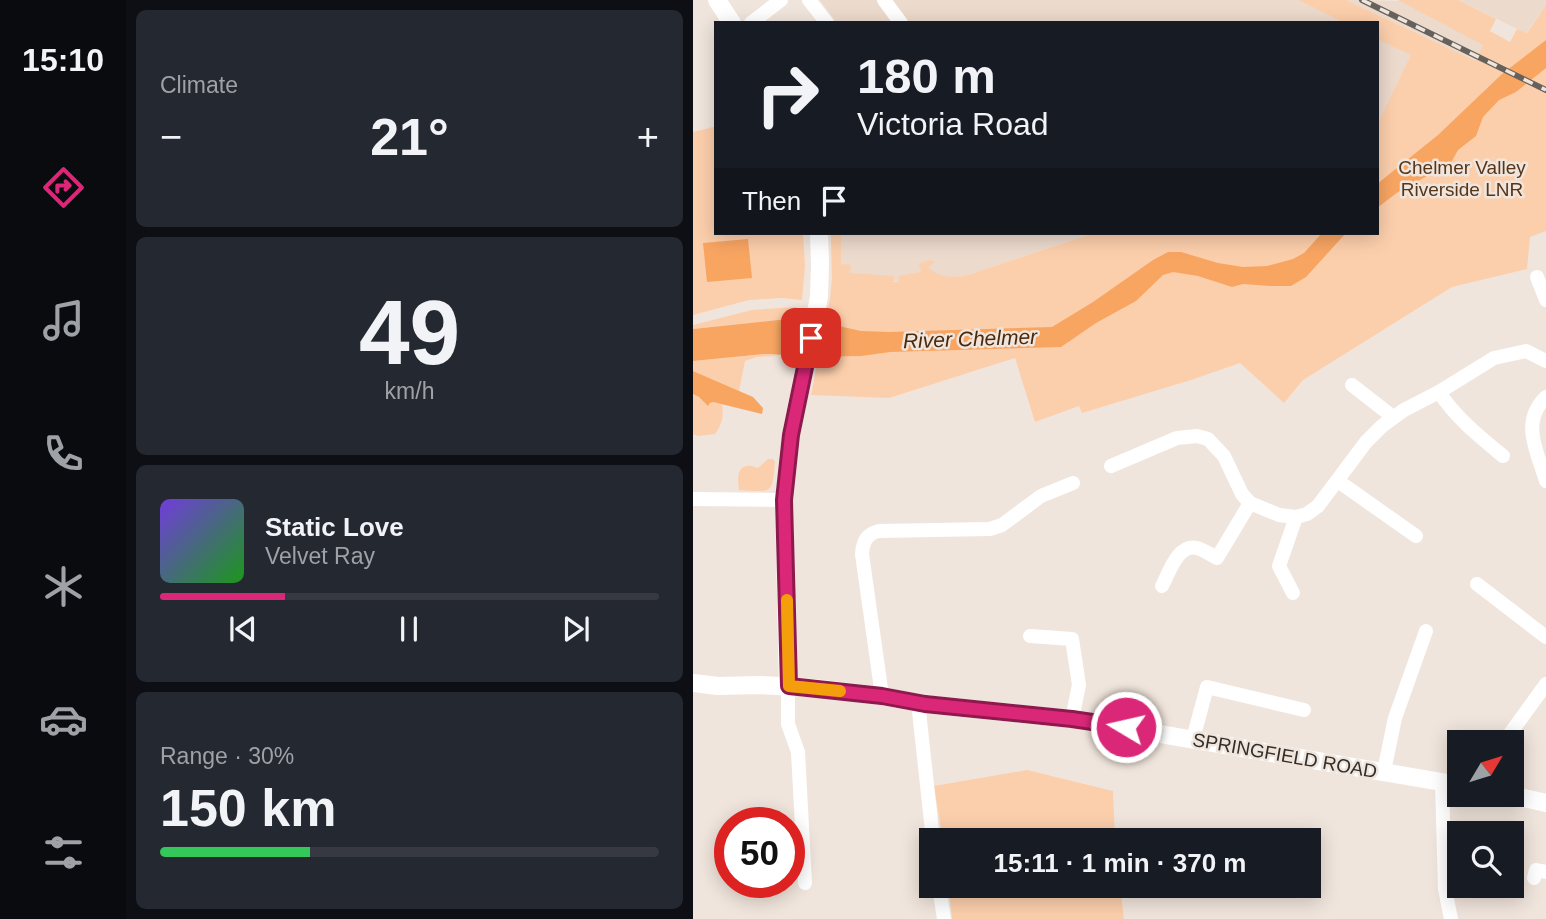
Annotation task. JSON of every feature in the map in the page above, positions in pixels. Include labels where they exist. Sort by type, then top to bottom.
[{"type":"main road","points":[[717,0],[731,21]]},
{"type":"main road","points":[[789,686],[784,500],[791,435],[816,312],[819,235]]},
{"type":"main road","name":"SPRINGFIELD ROAD","points":[[693,682],[718,686],[789,686],[1072,719],[1447,782]]},
{"type":"main road","points":[[1524,798],[1546,803]]},
{"type":"street","points":[[754,21],[781,0]]},
{"type":"street","points":[[809,0],[825,21]]},
{"type":"street","points":[[884,0],[898,21]]},
{"type":"street","points":[[1537,277],[1546,298]]},
{"type":"street","points":[[1111,466],[1187,436],[1208,439],[1224,456],[1249,503],[1279,515],[1296,517],[1318,506],[1366,442],[1393,417],[1494,358],[1526,351],[1546,361]]},
{"type":"street","points":[[1352,385],[1393,417]]},
{"type":"street","points":[[1439,392],[1467,426],[1503,456]]},
{"type":"street","points":[[1546,397],[1533,412],[1531,428],[1546,481]]},
{"type":"street","points":[[1338,481],[1416,536]]},
{"type":"street","points":[[882,696],[862,554],[862,545],[871,532],[990,528],[1002,525],[1041,496],[1073,483]]},
{"type":"street","points":[[693,499],[784,500]]},
{"type":"street","points":[[1162,586],[1178,555],[1185,549],[1195,547],[1217,558],[1249,503]]},
{"type":"street","points":[[1293,593],[1279,566],[1296,517]]},
{"type":"street","points":[[1477,584],[1546,637]]},
{"type":"street","points":[[1384,771],[1395,718],[1426,631]]},
{"type":"street","points":[[1030,636],[1072,639],[1079,685],[1072,719]]},
{"type":"street","points":[[1513,730],[1546,684]]},
{"type":"street","points":[[789,686],[788,724],[798,752],[801,807]]},
{"type":"street","points":[[1193,740],[1207,687],[1304,710]]},
{"type":"street","points":[[918,702],[932,828]]},
{"type":"street","points":[[1450,807],[1445,889],[1451,919]]},
{"type":"street","points":[[941,898],[944,919]]},
{"type":"shaded area","points":[[820,0],[1298,0],[1340,21],[836,21]]},
{"type":"shaded area","points":[[1346,0],[1401,1],[1546,76],[1476,61]]},
{"type":"shaded area","points":[[1458,0],[1546,0],[1546,5],[1526,33]]},
{"type":"shaded area","points":[[1379,40],[1412,55],[1379,121]]},
{"type":"shaded area","points":[[831,235],[1088,235],[965,276],[908,282],[832,278]]},
{"type":"green space","name":"Chelmer Valley Riverside LNR","points":[[1298,0],[1346,0],[1476,61],[1483,45],[1398,0],[1458,0],[1496,19],[1490,31],[1510,42],[1517,29],[1527,33],[1546,5],[1546,231],[1530,237],[1527,269],[1452,287],[1303,380],[1284,403],[1240,363],[1082,413],[1079,406],[1035,422],[1015,358],[889,398],[811,395],[830,299],[831,235],[841,235],[841,264],[851,265],[850,273],[894,276],[893,282],[898,282],[899,276],[921,272],[919,264],[929,260],[935,262],[928,267],[940,275],[965,276],[1088,235],[1379,235],[1379,121],[1411,55],[1379,40],[1379,21],[1340,21]]},
{"type":"green space","points":[[714,127],[714,235],[803,235],[805,266],[802,300],[749,300],[693,315],[693,132]]},
{"type":"green space","points":[[795,307],[803,312],[802,320],[787,319],[693,329],[693,325],[752,310]]},
{"type":"green space","points":[[764,354],[780,356],[757,357],[745,361],[739,391],[693,371],[693,361]]},
{"type":"green space","points":[[693,394],[708,406],[712,402],[722,404],[722,420],[715,434],[693,434]]},
{"type":"green space","points":[[768,459],[775,462],[773,481],[769,489],[739,490],[741,469],[748,466],[758,468]]},
{"type":"green space","points":[[1027,770],[1113,791],[1115,828],[941,828],[934,786]]},
{"type":"green space","points":[[950,898],[1121,898],[1124,919],[952,919]]},
{"type":"water","points":[[1546,40],[1546,68],[1516,92],[1499,100],[1483,117],[1476,136],[1458,150],[1452,161],[1398,192],[1379,206],[1379,182],[1438,135],[1502,74]]},
{"type":"water","name":"River Chelmer","points":[[1320,235],[1344,235],[1306,277],[1291,286],[1243,284],[1232,287],[1198,276],[1173,272],[1163,275],[1136,301],[1096,323],[1061,347],[890,352],[861,356],[788,357],[764,354],[693,361],[693,329],[787,319],[825,323],[861,331],[889,332],[1052,327],[1168,252],[1181,252],[1243,267],[1267,266],[1304,253]]},
{"type":"water","points":[[748,239],[752,278],[707,282],[703,243]]},
{"type":"water","points":[[693,371],[753,397],[763,408],[762,414],[713,402],[708,406],[693,394]]},
{"type":"railway","points":[[1362,0],[1546,90]]},
{"type":"slow traffic","points":[[787,600],[789,686],[840,691]]},
{"type":"route","points":[[811,338],[791,435],[784,500],[789,686],[1126,727]]}]
